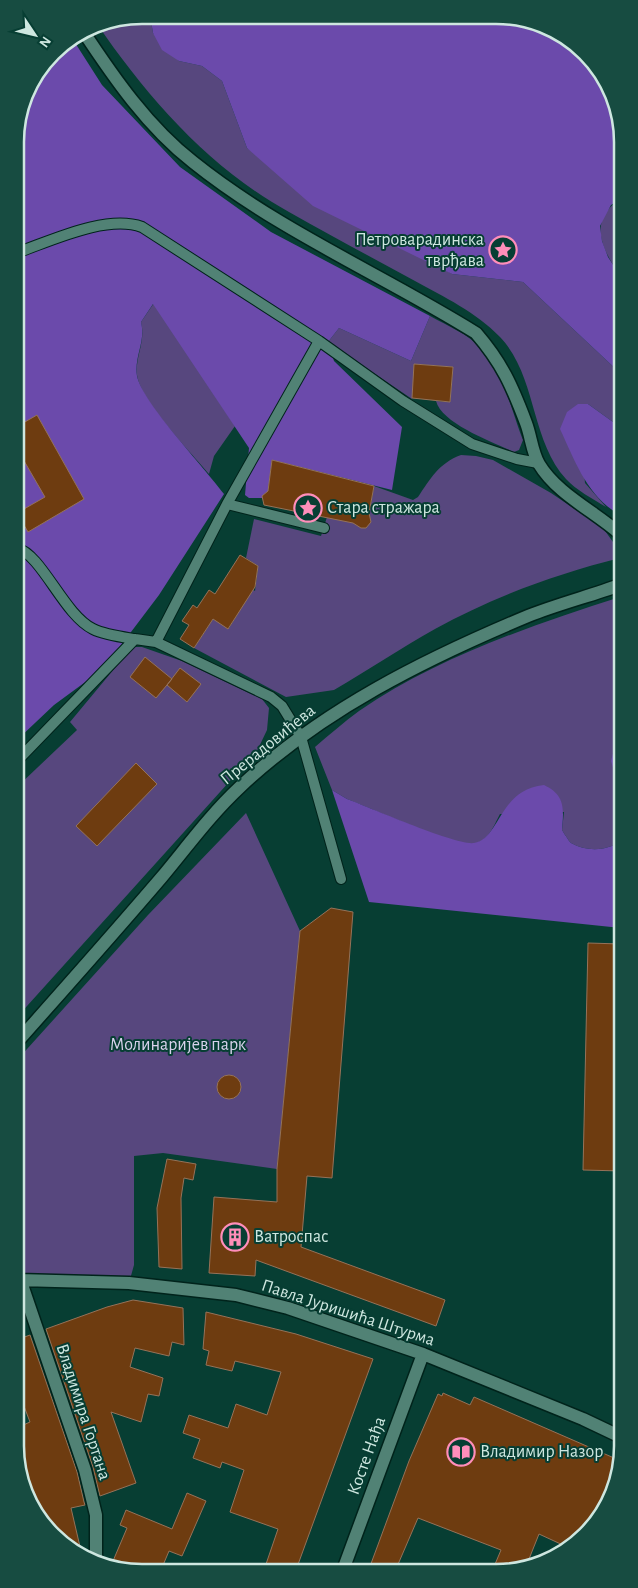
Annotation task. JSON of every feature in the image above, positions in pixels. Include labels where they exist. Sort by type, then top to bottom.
[{"type":"street","points":[[87,38],[107,67],[146,115],[192,162],[280,221],[476,333],[495,355],[508,378],[526,424],[538,463],[564,491],[614,529]]},
{"type":"street","name":"Прерадовићева","points":[[24,1034],[163,876],[206,822],[241,787],[301,737],[351,702],[407,672],[530,616],[614,587]]},
{"type":"street","name":"Павла Јуришића Штурма","points":[[24,1280],[129,1283],[236,1295],[288,1308],[423,1354],[583,1419],[614,1434]]},
{"type":"street","name":"Владимира Гортана","points":[[24,1293],[60,1390],[85,1470],[96,1515],[96,1554]]},
{"type":"street","name":"Косте Нађа","points":[[345,1564],[423,1354]]},
{"type":"lane","points":[[24,250],[97,226],[130,223],[142,227],[318,341],[403,401],[472,444],[517,459],[538,463]]},
{"type":"lane","points":[[156,642],[227,504],[318,341]]},
{"type":"lane","points":[[227,504],[324,528]]},
{"type":"lane","points":[[24,552],[31,556],[60,596],[83,622],[93,629],[135,640],[156,642],[271,697],[282,706],[301,737],[341,879]]},
{"type":"lane","points":[[24,754],[135,640]]},
{"type":"green space","points":[[152,24],[153,33],[179,61],[202,66],[222,81],[247,148],[452,274],[523,282],[614,367],[614,423],[588,404],[578,404],[585,483],[606,507],[570,483],[554,463],[539,427],[521,370],[512,353],[491,328],[448,299],[305,221],[260,194],[232,174],[182,129],[117,52],[102,31],[126,25]]},
{"type":"green space","points":[[614,204],[614,266],[607,255],[601,236],[601,226],[609,208]]},
{"type":"green space","points":[[154,303],[235,426],[214,456],[209,474],[147,399],[137,375],[137,362],[142,336],[141,322]]},
{"type":"green space","points":[[430,316],[470,339],[482,349],[496,368],[523,440],[519,450],[514,452],[482,438],[458,425],[440,409],[436,401],[450,402],[453,367],[415,364],[412,399],[328,342],[339,328],[411,361]]},
{"type":"green space","points":[[461,455],[493,460],[551,493],[603,528],[614,544],[614,560],[549,579],[457,617],[422,636],[334,690],[286,697],[194,648],[213,619],[229,628],[238,613],[240,582],[255,591],[258,566],[246,558],[254,519],[321,536],[327,517],[355,523],[361,528],[369,515],[374,486],[413,500],[418,497],[441,467],[453,458]]},
{"type":"green space","points":[[614,599],[614,845],[610,847],[590,849],[571,843],[562,830],[564,812],[500,814],[486,837],[478,843],[462,843],[447,839],[347,799],[332,790],[315,747],[342,724],[359,711],[420,674],[485,645],[552,619]]},
{"type":"green space","points":[[135,647],[142,647],[182,661],[262,699],[269,708],[267,730],[257,751],[24,1009],[24,780],[77,730],[70,722],[129,651]]},
{"type":"green space","name":"Молинаријев парк","points":[[246,813],[300,931],[277,1169],[163,1153],[134,1156],[134,1265],[129,1283],[24,1280],[24,1052],[148,915]]},
{"type":"shaded area","points":[[152,24],[504,24],[534,30],[568,48],[580,58],[598,83],[610,111],[613,126],[614,203],[611,205],[600,226],[602,241],[614,266],[614,367],[523,282],[452,274],[313,206],[247,148],[222,81],[202,66],[179,61],[162,50],[153,33]]},
{"type":"shaded area","points":[[76,44],[102,85],[180,167],[271,232],[430,316],[411,361],[339,328],[328,342],[334,361],[402,427],[392,490],[272,460],[268,491],[263,498],[249,498],[245,495],[249,448],[153,304],[141,322],[142,336],[137,362],[137,376],[141,387],[162,418],[224,494],[159,595],[103,669],[54,705],[24,733],[24,134],[28,111],[44,76],[56,60],[60,60],[60,56]]},
{"type":"shaded area","points":[[578,404],[588,404],[614,423],[614,511],[599,498],[577,466],[560,429],[567,412]]},
{"type":"shaded area","points":[[614,750],[614,771],[611,761]]},
{"type":"shaded area","points":[[544,785],[556,793],[563,809],[562,830],[571,843],[590,849],[610,847],[614,845],[614,927],[369,902],[332,790],[347,799],[432,833],[450,839],[474,843],[483,840],[490,833],[509,804],[529,788]]},
{"type":"building","points":[[414,364],[453,367],[450,402],[412,398]]},
{"type":"building","points":[[37,415],[84,499],[28,532],[24,525],[24,509],[45,497],[24,461],[24,422]]},
{"type":"building","points":[[272,460],[374,486],[369,513],[371,522],[366,528],[361,528],[353,523],[264,505],[262,496],[268,491]]},
{"type":"building","points":[[240,555],[258,566],[255,587],[228,629],[213,619],[194,648],[180,639],[189,625],[182,621],[193,605],[197,608],[209,590],[215,594]]},
{"type":"building","points":[[145,657],[172,679],[156,698],[130,677]]},
{"type":"building","points":[[180,668],[201,684],[187,702],[167,685]]},
{"type":"building","points":[[136,763],[157,784],[97,846],[76,826]]},
{"type":"building","points":[[331,908],[353,912],[332,1178],[307,1176],[301,1247],[445,1300],[436,1326],[256,1260],[255,1276],[209,1273],[214,1197],[277,1202],[277,1169],[300,931]]},
{"type":"building","points":[[588,943],[614,944],[614,1171],[583,1170]]},
{"type":"building","points":[[229,1075],[234,1076],[240,1082],[240,1092],[234,1098],[229,1099],[224,1098],[218,1092],[217,1087],[218,1082],[224,1076]]},
{"type":"building","points":[[167,1159],[196,1164],[193,1180],[184,1178],[181,1198],[182,1269],[159,1267],[157,1208]]},
{"type":"building","points":[[133,1300],[183,1308],[184,1345],[172,1342],[169,1356],[135,1348],[130,1367],[163,1378],[159,1396],[148,1394],[141,1422],[111,1412],[136,1483],[100,1496],[93,1467],[46,1329],[107,1307]]},
{"type":"building","points":[[206,1312],[296,1334],[373,1359],[298,1564],[266,1564],[278,1529],[230,1512],[244,1470],[222,1462],[220,1468],[193,1458],[200,1439],[183,1433],[189,1415],[228,1428],[236,1404],[267,1415],[281,1372],[235,1361],[232,1371],[206,1365],[209,1351],[203,1349]]},
{"type":"building","points":[[30,1335],[77,1472],[85,1505],[71,1508],[80,1546],[58,1530],[48,1518],[33,1491],[28,1477],[25,1462],[24,1425],[30,1422],[24,1406],[24,1337]]},
{"type":"building","points":[[443,1393],[470,1405],[474,1397],[614,1458],[610,1477],[602,1498],[585,1524],[561,1544],[539,1534],[529,1559],[495,1564],[501,1550],[418,1518],[398,1564],[371,1564],[409,1461],[438,1394],[442,1396]]},
{"type":"building","points":[[187,1493],[206,1501],[182,1556],[169,1551],[164,1564],[134,1564],[113,1561],[127,1528],[120,1525],[126,1510],[172,1529]]},
{"type":"place","name":"Петроварадинска тврђава","points":[[503,250]]},
{"type":"place","name":"Стара стражара","points":[[308,508]]},
{"type":"place","name":"Ватроспас","points":[[235,1237]]},
{"type":"place","name":"Владимир Назор","points":[[461,1452]]}]
